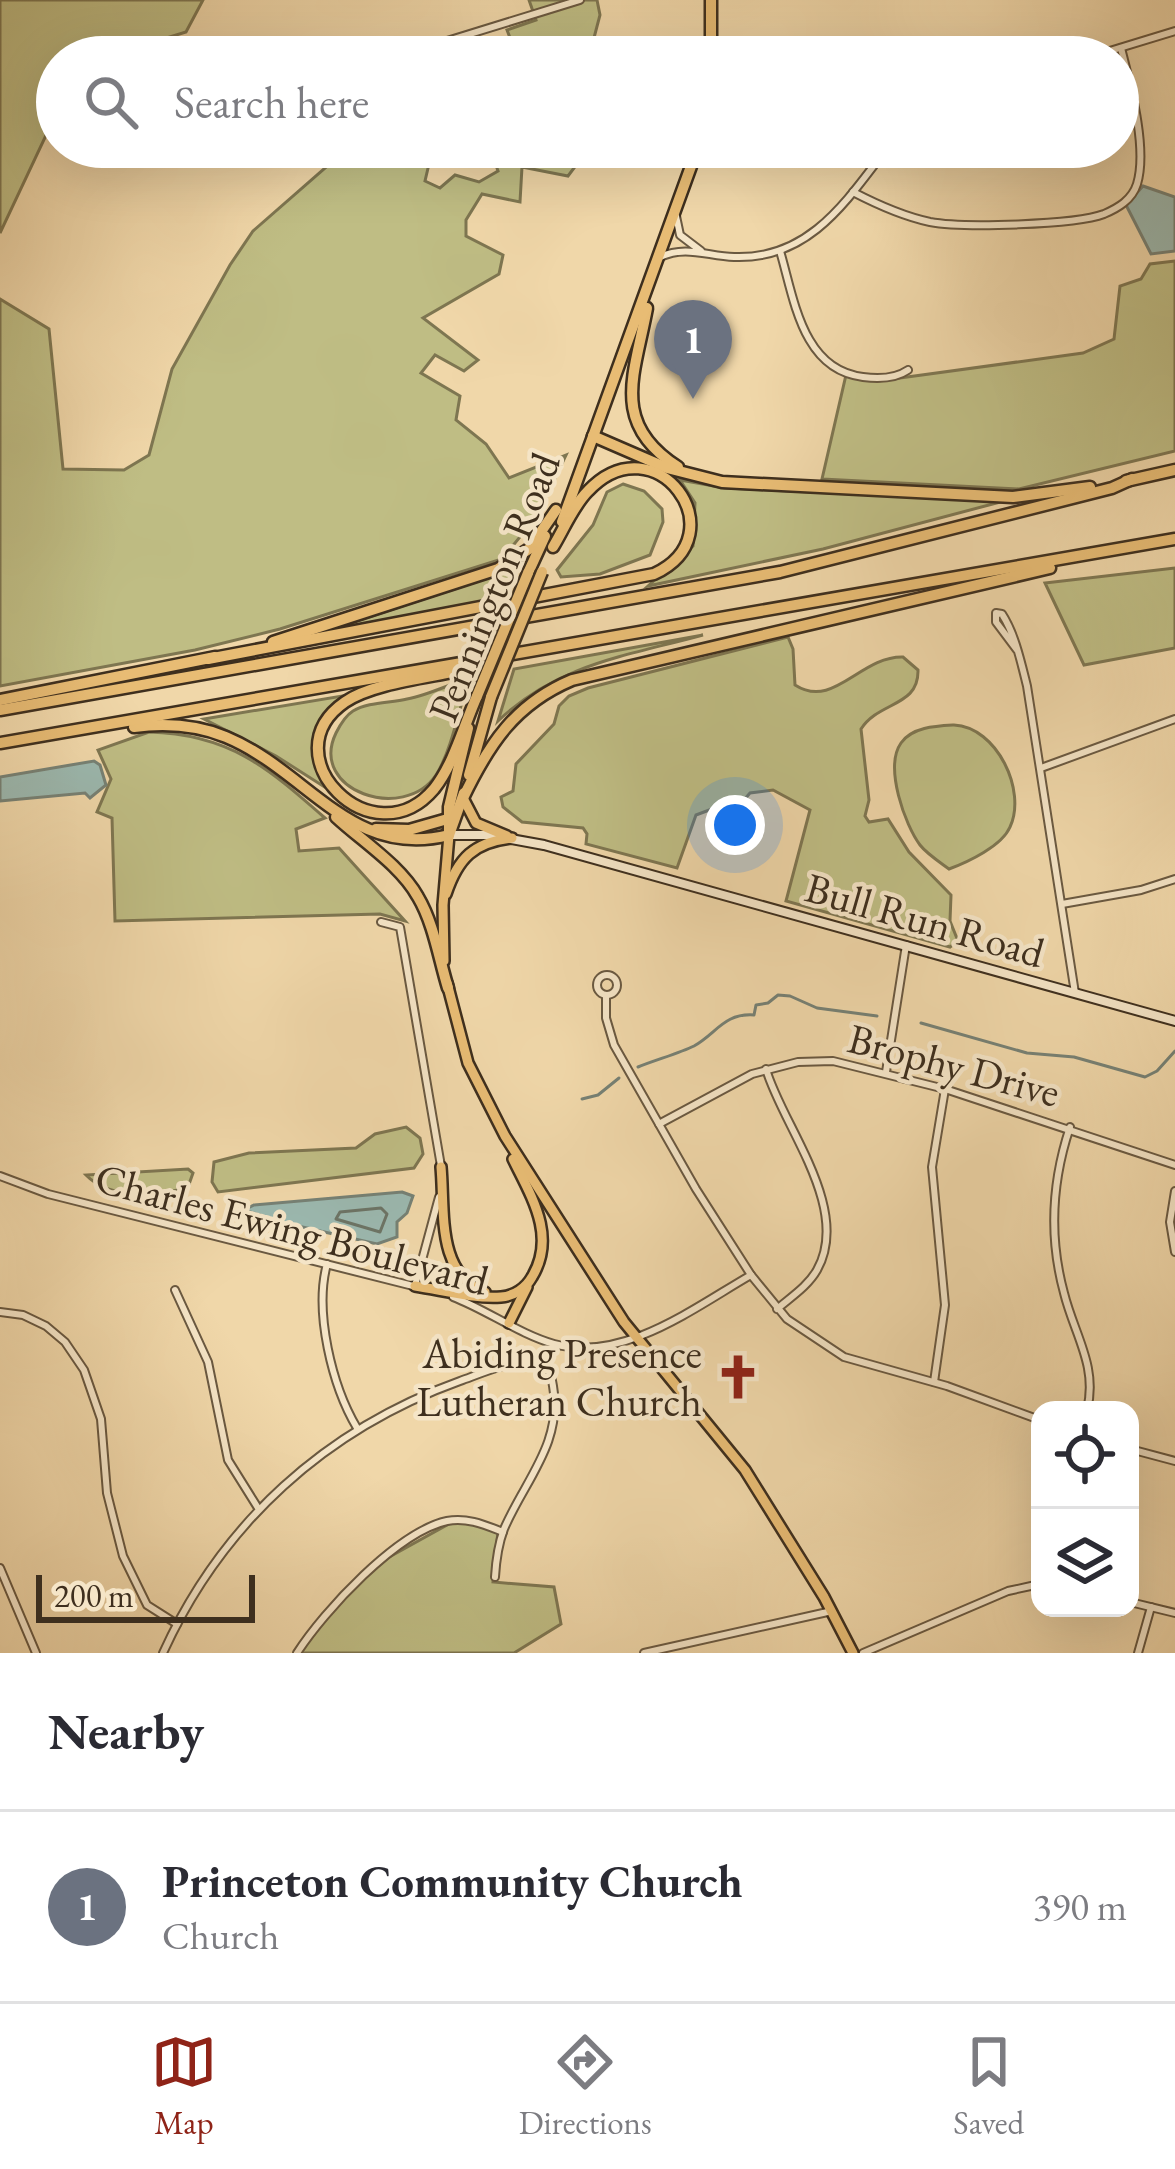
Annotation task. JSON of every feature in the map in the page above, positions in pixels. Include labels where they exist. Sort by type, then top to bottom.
[{"type":"highway","points":[[710,0],[711,36]]},
{"type":"highway","name":"Pennington Road","points":[[449,835],[491,697],[553,547],[691,168]]},
{"type":"highway","points":[[652,280],[630,392],[632,413],[657,452],[679,468],[708,479]]},
{"type":"highway","points":[[593,436],[667,468],[708,479],[1028,497],[1175,470]]},
{"type":"highway","name":"Pennington Road","points":[[449,835],[448,820],[477,696],[556,510],[593,436]]},
{"type":"highway","points":[[0,700],[654,574],[669,566],[683,549],[690,530],[687,505],[674,484],[660,474],[640,469],[614,473],[585,494],[553,547]]},
{"type":"highway","points":[[0,710],[780,572],[1132,479]]},
{"type":"highway","points":[[208,659],[289,638],[498,569],[529,549],[556,510]]},
{"type":"highway","points":[[0,743],[1175,540]]},
{"type":"highway","points":[[356,823],[399,831],[448,820],[498,732],[530,702],[572,680],[1175,540]]},
{"type":"highway","points":[[477,696],[442,777],[417,803],[396,811],[370,812],[349,804],[329,785],[320,763],[320,741],[330,717],[349,700],[591,640]]},
{"type":"highway","points":[[95,727],[168,725],[202,730],[247,747],[356,823],[398,841],[449,835]]},
{"type":"highway","points":[[294,778],[411,886],[428,920],[448,988]]},
{"type":"main road","points":[[461,804],[476,824],[512,838]]},
{"type":"main road","name":"Pennington Road","points":[[449,835],[443,905],[448,988],[463,1049],[490,1111],[635,1336],[745,1470],[853,1653]]},
{"type":"main road","points":[[443,905],[467,854],[484,842],[512,838]]},
{"type":"main road","points":[[490,1111],[541,1223],[542,1252],[509,1323]]},
{"type":"main road","points":[[441,1167],[448,1249],[457,1272],[484,1292],[506,1293],[529,1281]]},
{"type":"main road","points":[[415,1286],[500,1297],[529,1281]]},
{"type":"street","points":[[463,36],[580,0]]},
{"type":"street","points":[[1139,42],[1175,31]]},
{"type":"street","points":[[660,257],[684,250],[749,257],[780,251],[820,229],[872,168]]},
{"type":"street","points":[[853,192],[897,213],[956,225],[1100,216],[1126,202],[1138,183],[1138,168]]},
{"type":"street","points":[[676,216],[680,235],[704,253]]},
{"type":"street","points":[[780,251],[806,335],[816,352],[854,376],[899,376],[908,370]]},
{"type":"street","points":[[1017,650],[995,621],[996,614],[1006,619],[1017,650],[1028,686],[1075,994]]},
{"type":"street","points":[[1041,768],[1175,718]]},
{"type":"street","name":"Bull Run Road","points":[[449,835],[512,838],[1175,1021]]},
{"type":"street","points":[[1061,904],[1175,879]]},
{"type":"street","points":[[381,922],[400,927],[441,1167],[439,1199],[415,1286]]},
{"type":"street","points":[[886,1073],[906,945]]},
{"type":"street","points":[[606,995],[609,1033],[659,1124],[777,1309],[814,1341],[844,1358],[934,1382],[1031,1417]]},
{"type":"street","name":"Brophy Drive","points":[[659,1124],[766,1069],[833,1061],[1070,1127],[1175,1165]]},
{"type":"street","points":[[766,1069],[778,1104],[809,1159],[823,1220],[823,1250],[816,1271],[777,1309]]},
{"type":"street","points":[[934,1382],[945,1305],[932,1167],[945,1089]]},
{"type":"street","points":[[1070,1127],[1057,1180],[1054,1229],[1065,1297],[1088,1362],[1087,1401]]},
{"type":"street","name":"Charles Ewing Boulevard","points":[[0,1177],[47,1194],[454,1297],[542,1340],[567,1347],[593,1347],[657,1329],[752,1275]]},
{"type":"street","points":[[1175,1191],[1170,1222],[1175,1252]]},
{"type":"street","points":[[327,1264],[323,1321],[341,1396],[358,1429]]},
{"type":"street","points":[[175,1290],[208,1362],[228,1460],[259,1508]]},
{"type":"street","points":[[0,1312],[46,1326],[65,1342],[84,1370],[101,1419],[107,1493],[123,1556],[147,1605],[177,1624]]},
{"type":"street","points":[[163,1653],[213,1564],[259,1508],[296,1473],[358,1429],[412,1400],[485,1372],[543,1363],[554,1390],[554,1428],[503,1532],[495,1577]]},
{"type":"street","points":[[1139,1451],[1175,1460]]},
{"type":"street","points":[[297,1653],[349,1590],[432,1526],[463,1520],[503,1532]]},
{"type":"street","points":[[0,1568],[36,1653]]},
{"type":"street","points":[[863,1653],[1008,1591],[1031,1586]]},
{"type":"street","points":[[1139,1604],[1175,1613]]},
{"type":"street","points":[[1138,1653],[1151,1607]]},
{"type":"street","points":[[644,1653],[832,1611]]},
{"type":"shaded area","points":[[0,0],[203,0],[186,32],[173,36],[36,36],[36,157],[0,233]]},
{"type":"shaded area","points":[[529,0],[597,0],[600,15],[594,36],[509,36],[507,30],[536,20]]},
{"type":"shaded area","points":[[325,168],[428,168],[425,181],[440,188],[455,175],[479,182],[497,168],[522,168],[520,202],[482,194],[466,220],[466,236],[503,255],[499,274],[423,318],[478,360],[464,371],[435,355],[421,373],[460,396],[456,420],[486,444],[509,478],[566,455],[537,516],[502,559],[280,629],[195,650],[0,686],[0,299],[49,329],[63,469],[124,470],[149,455],[172,369],[253,231]]},
{"type":"shaded area","points":[[527,168],[574,168],[568,176]]},
{"type":"shaded area","points":[[1175,261],[1175,451],[1019,489],[822,479],[846,375],[878,381],[1083,353],[1114,339],[1120,286],[1141,279],[1150,264]]},
{"type":"shaded area","points":[[680,480],[725,488],[1004,501],[823,549],[648,586],[693,546],[695,503]]},
{"type":"shaded area","points":[[623,484],[644,491],[662,509],[663,522],[650,555],[600,574],[561,577],[557,570],[593,525],[607,492]]},
{"type":"shaded area","points":[[518,568],[505,598],[314,635]]},
{"type":"shaded area","points":[[1175,568],[1175,648],[1084,665],[1045,583]]},
{"type":"shaded area","points":[[703,635],[569,674],[498,721],[514,669]]},
{"type":"shaded area","points":[[788,637],[795,685],[809,691],[835,687],[888,659],[903,657],[918,670],[912,691],[861,729],[869,800],[865,816],[869,822],[888,819],[909,852],[951,895],[950,921],[958,941],[950,947],[786,901],[810,810],[773,790],[750,793],[733,813],[720,806],[696,815],[677,868],[586,844],[583,828],[522,822],[503,807],[501,797],[513,791],[516,764],[554,724],[559,706],[569,696]]},
{"type":"shaded area","points":[[469,678],[446,754],[436,775],[421,789],[403,797],[383,798],[364,794],[335,771],[331,753],[336,733],[353,711]]},
{"type":"shaded area","points":[[342,696],[316,738],[323,786],[204,719]]},
{"type":"shaded area","points":[[954,725],[969,728],[995,749],[1011,779],[1014,812],[1000,841],[949,869],[914,836],[899,796],[895,766],[901,743],[911,734]]},
{"type":"shaded area","points":[[149,732],[225,747],[284,783],[325,818],[296,829],[299,851],[339,848],[405,921],[380,914],[115,921],[112,818],[97,812],[111,779],[98,750]]},
{"type":"shaded area","points":[[406,1127],[420,1138],[423,1154],[414,1168],[218,1192],[212,1182],[214,1162],[249,1153],[356,1148],[375,1134]]},
{"type":"shaded area","points":[[188,1169],[193,1173],[188,1187],[148,1194],[120,1192],[86,1175]]},
{"type":"shaded area","points":[[456,1520],[498,1531],[493,1582],[554,1587],[561,1624],[514,1653],[300,1653],[308,1636],[373,1566]]},
{"type":"water","points":[[1143,186],[1175,197],[1175,251],[1151,254],[1126,205]]},
{"type":"water","points":[[94,761],[106,785],[90,798],[85,793],[0,801],[0,777]]},
{"type":"water","points":[[402,1192],[413,1196],[407,1213],[397,1222],[397,1237],[377,1244],[289,1224],[285,1228],[282,1222],[244,1210],[254,1205]]},
{"type":"waterway","points":[[638,1067],[694,1046],[728,1021],[754,1015],[756,1005],[778,995],[817,1008],[877,1016]]},
{"type":"waterway","points":[[921,1023],[1027,1053],[1074,1057],[1145,1077],[1175,1051]]},
{"type":"waterway","points":[[582,1099],[598,1095],[619,1078]]},
{"type":"place","name":"Princeton Community Church","points":[[693,399]]},
{"type":"place","name":"Abiding Presence Lutheran Church","points":[[738,1377]]}]
